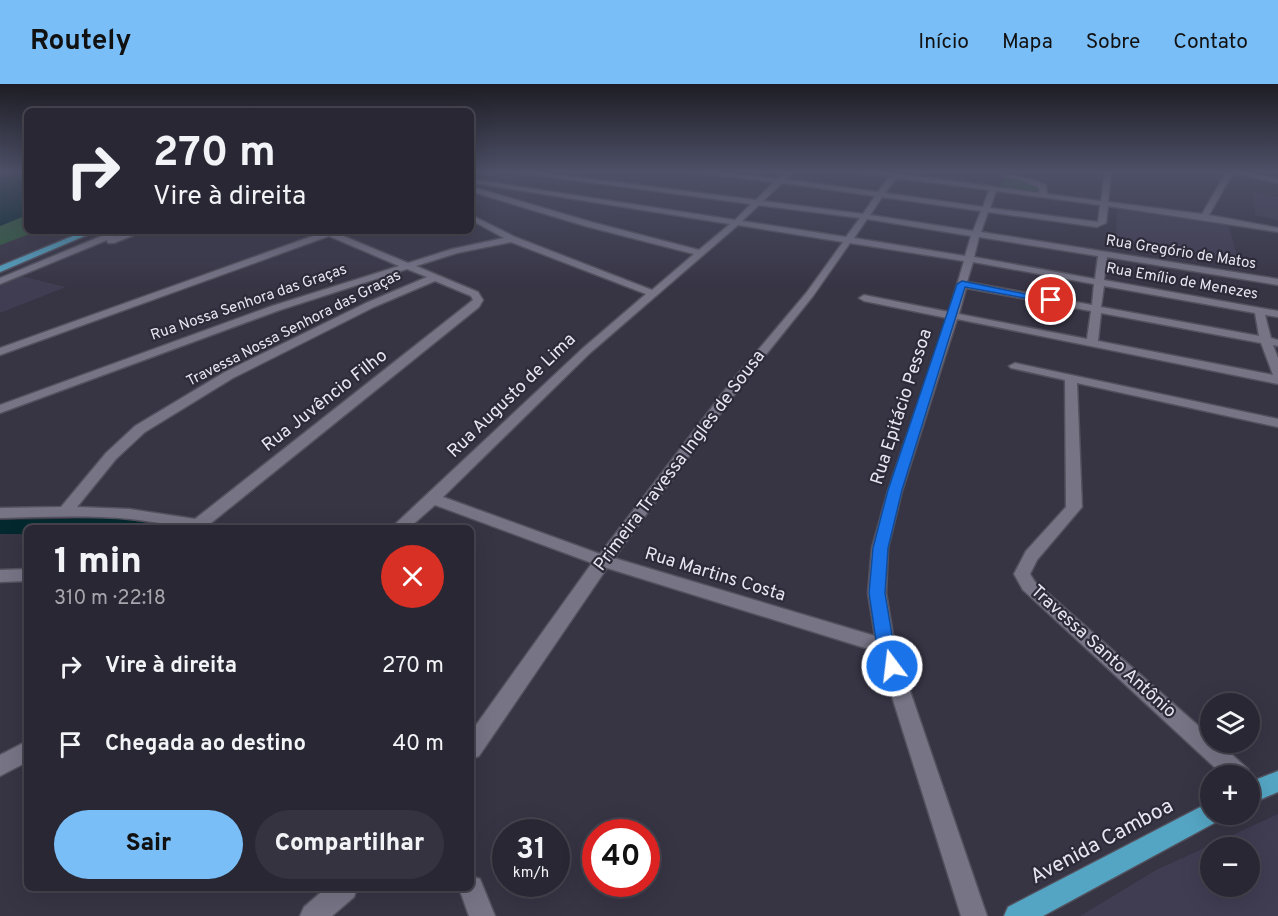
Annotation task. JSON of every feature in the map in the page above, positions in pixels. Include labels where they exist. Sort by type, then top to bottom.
[{"type":"main road","points":[[0,262],[69,234]]},
{"type":"main road","points":[[0,269],[85,234]]},
{"type":"main road","points":[[1260,783],[1278,781]]},
{"type":"main road","name":"Avenida Camboa","points":[[1017,916],[1200,818]]},
{"type":"street","points":[[544,210],[588,224],[701,253]]},
{"type":"street","name":"Rua Emílio de Menezes","points":[[674,210],[1099,281],[1278,314]]},
{"type":"street","name":"Rua Augusto de Lima","points":[[403,525],[433,499],[586,351],[749,210]]},
{"type":"street","name":"Rua Gregório de Matos","points":[[820,210],[1278,282]]},
{"type":"street","name":"Primeira Travessa Ingles de Sousa","points":[[474,745],[603,561],[736,384],[810,294],[868,210]]},
{"type":"street","name":"Rua Epitácio Pessoa","points":[[974,916],[886,647],[877,593],[880,548],[895,490],[953,315],[984,210]]},
{"type":"street","points":[[990,210],[1097,225],[1102,223],[1103,210]]},
{"type":"street","points":[[1152,210],[1278,230]]},
{"type":"street","points":[[1204,217],[1208,210]]},
{"type":"street","points":[[474,219],[512,239],[654,294]]},
{"type":"street","points":[[63,257],[114,234]]},
{"type":"street","points":[[0,281],[131,234]]},
{"type":"street","points":[[0,352],[324,234]]},
{"type":"street","name":"Travessa Nossa Senhora das Graças","points":[[335,234],[475,294],[478,297],[475,305]]},
{"type":"street","name":"Rua Nossa Senhora das Graças","points":[[0,409],[276,308],[462,249],[512,239]]},
{"type":"street","points":[[1092,342],[1103,254]]},
{"type":"street","name":"Travessa Nossa Senhora das Graças","points":[[65,512],[111,456],[144,426],[230,375],[370,305],[436,277]]},
{"type":"street","points":[[962,284],[1278,343]]},
{"type":"street","points":[[864,298],[1278,380]]},
{"type":"street","name":"Rua Juvêncio Filho","points":[[204,525],[475,305]]},
{"type":"street","points":[[1259,310],[1266,341],[1278,374]]},
{"type":"street","points":[[1015,366],[1278,423]]},
{"type":"street","name":"Travessa Santo Antônio","points":[[1071,377],[1074,507],[1065,522],[1026,561],[1022,574],[1029,586],[1226,765]]},
{"type":"street","name":"Rua Martins Costa","points":[[433,499],[603,561],[886,647]]},
{"type":"street","points":[[0,513],[117,512],[158,516],[198,525]]},
{"type":"street","points":[[0,576],[24,575]]},
{"type":"street","points":[[0,766],[24,753]]},
{"type":"street","points":[[313,916],[342,891]]},
{"type":"street","points":[[472,891],[482,916]]},
{"type":"shaded area","points":[[0,210],[24,210],[24,216],[0,226]]},
{"type":"shaded area","points":[[1117,210],[1228,224],[1238,259],[1116,241]]},
{"type":"shaded area","points":[[1255,210],[1278,210],[1278,220],[1255,215]]},
{"type":"shaded area","points":[[21,276],[66,287],[0,313],[0,284]]},
{"type":"shaded area","points":[[1278,814],[1278,916],[1080,916],[1156,870],[1200,850],[1200,897],[1260,897],[1260,837],[1228,837],[1254,825],[1260,825],[1260,822]]},
{"type":"green space","points":[[24,216],[24,234],[30,234],[0,245],[0,226]]},
{"type":"waterway","points":[[0,527],[24,527]]},
{"type":"route","points":[[892,666],[886,647],[877,593],[880,548],[895,490],[962,284],[1051,300]]}]
